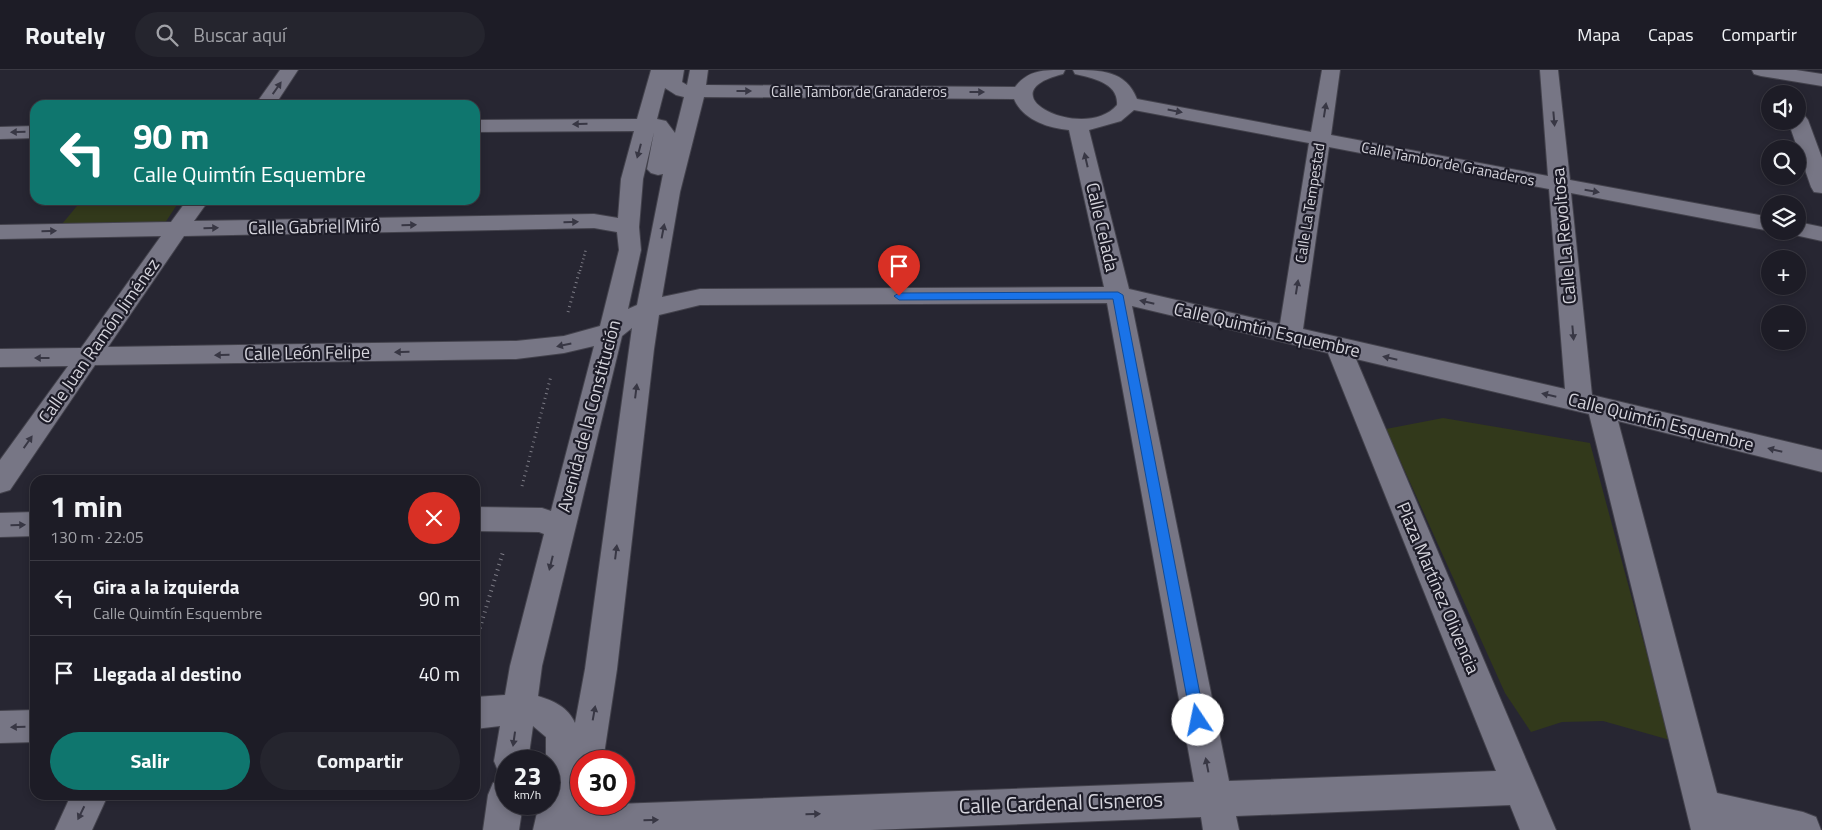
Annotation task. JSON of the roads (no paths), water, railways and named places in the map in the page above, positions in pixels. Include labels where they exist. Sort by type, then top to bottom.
[{"type":"street","points":[[268,100],[289,70]]},
{"type":"street","name":"Avenida de la Constitución","points":[[513,750],[526,666],[630,250],[628,227],[632,179],[660,70]]},
{"type":"street","name":"Calle Tambor de Granaderos","points":[[675,70],[672,84],[683,90],[697,80],[1022,93]]},
{"type":"street","points":[[1056,70],[1034,77],[1026,84],[1022,93],[1023,100],[1028,108],[1037,115],[1049,120],[1078,125],[1106,122],[1124,110],[1127,102],[1126,94],[1120,85],[1090,71]]},
{"type":"street","name":"Calle La Tempestad","points":[[1290,336],[1332,70]]},
{"type":"street","name":"Calle La Revoltosa","points":[[1550,70],[1560,185],[1590,405]]},
{"type":"street","points":[[1761,70],[1779,71],[1822,80]]},
{"type":"street","points":[[1779,71],[1784,85]]},
{"type":"street","points":[[588,750],[601,668],[641,349],[670,192],[697,80]]},
{"type":"street","name":"Calle Tambor de Granaderos","points":[[1127,102],[1761,222]]},
{"type":"street","points":[[480,126],[659,125],[665,133],[658,170],[660,182],[670,192]]},
{"type":"street","name":"Calle Celada","points":[[1078,125],[1118,295],[1217,814]]},
{"type":"street","points":[[1802,130],[1822,187]]},
{"type":"street","points":[[0,133],[30,132]]},
{"type":"street","name":"Calle Juan Ramón Jiménez","points":[[0,482],[195,205]]},
{"type":"street","name":"Calle Gabriel Miró","points":[[0,232],[594,221],[628,227]]},
{"type":"street","points":[[1806,231],[1822,234]]},
{"type":"street","points":[[654,274],[670,285],[700,297]]},
{"type":"street","name":"Calle Quimtín Esquembre","points":[[700,297],[1118,295],[1822,461]]},
{"type":"street","name":"Calle León Felipe","points":[[0,358],[516,350],[559,346],[585,340],[611,331],[626,320],[648,309],[667,302],[700,297]]},
{"type":"street","name":"Plaza Martínez Olivencia","points":[[1338,346],[1538,830]]},
{"type":"street","points":[[1590,405],[1706,819],[1804,830]]},
{"type":"street","points":[[480,519],[542,520],[559,528]]},
{"type":"street","points":[[0,525],[30,524]]},
{"type":"street","points":[[480,713],[518,710],[539,712],[555,720],[564,736],[563,758],[552,830]]},
{"type":"street","points":[[0,727],[30,726]]},
{"type":"street","name":"Calle Cardenal Cisneros","points":[[604,830],[617,822],[1217,814],[1520,787]]},
{"type":"street","points":[[73,830],[88,800]]},
{"type":"street","points":[[501,830],[503,815]]},
{"type":"street","points":[[574,830],[576,815]]}]
